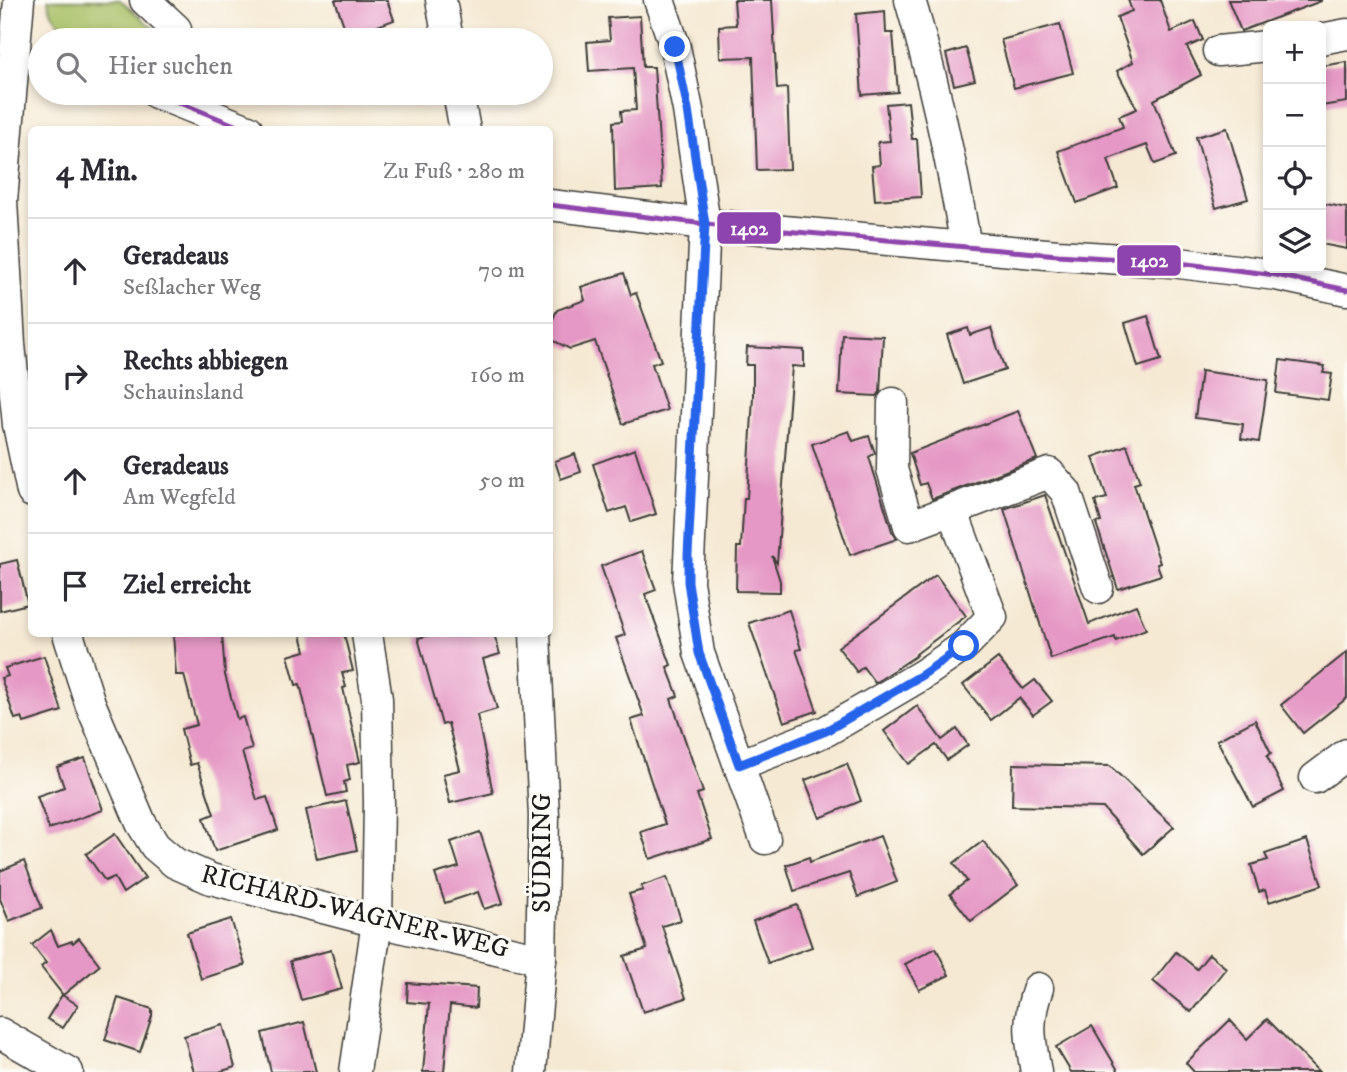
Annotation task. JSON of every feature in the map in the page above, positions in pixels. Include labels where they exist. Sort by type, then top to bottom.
[{"type":"street","points":[[19,0],[19,29],[1,202],[21,344],[18,425],[28,473]]},
{"type":"street","points":[[145,0],[175,28]]},
{"type":"street","points":[[441,0],[446,28]]},
{"type":"street","points":[[659,0],[675,47],[688,110],[705,224],[688,582],[699,653],[765,839]]},
{"type":"street","points":[[910,0],[952,160],[966,247]]},
{"type":"street","points":[[1326,38],[1347,34]]},
{"type":"street","points":[[1218,51],[1263,46]]},
{"type":"street","points":[[186,105],[238,126]]},
{"type":"street","points":[[460,105],[464,126]]},
{"type":"street","points":[[553,205],[705,224],[1171,262],[1276,275],[1347,290]]},
{"type":"street","points":[[893,402],[892,469],[909,526],[1049,472],[1066,492],[1098,588]]},
{"type":"street","points":[[739,765],[826,731],[873,705],[964,646],[992,617],[952,510]]},
{"type":"street","name":"RICHARD-WAGNER-WEG","points":[[69,637],[90,702],[141,823],[155,846],[175,863],[211,879],[377,922],[541,960]]},
{"type":"street","points":[[355,1072],[377,922],[377,699],[367,637]]},
{"type":"street","name":"SÜDRING","points":[[531,1072],[541,960],[544,816],[536,637]]},
{"type":"street","points":[[1315,778],[1347,754]]},
{"type":"street","points":[[1036,1072],[1029,1031],[1030,1012],[1038,988]]},
{"type":"street","points":[[0,1033],[68,1072]]},
{"type":"green space","points":[[48,0],[120,0],[153,28],[64,28]]},
{"type":"building","points":[[335,0],[387,0],[394,20],[372,28],[345,28]]},
{"type":"building","points":[[734,0],[772,0],[777,89],[787,88],[790,169],[757,170],[753,57],[720,58],[719,26],[736,25]]},
{"type":"building","points":[[1128,0],[1160,0],[1171,32],[1195,21],[1203,40],[1187,47],[1201,75],[1154,100],[1176,156],[1155,164],[1147,145],[1108,159],[1118,188],[1077,203],[1058,151],[1123,127],[1119,116],[1137,109],[1117,71],[1133,62],[1117,17],[1132,11]]},
{"type":"building","points":[[1228,0],[1321,0],[1263,21],[1241,31]]},
{"type":"building","points":[[885,11],[886,33],[893,33],[898,92],[862,95],[856,14]]},
{"type":"building","points":[[640,16],[643,67],[654,67],[662,188],[615,191],[613,122],[622,121],[621,111],[636,110],[633,68],[589,71],[587,42],[610,40],[608,18]]},
{"type":"building","points":[[1060,24],[1073,73],[1014,88],[1001,40]]},
{"type":"building","points":[[966,48],[975,80],[954,85],[946,54]]},
{"type":"building","points":[[1347,62],[1347,102],[1326,105],[1326,65]]},
{"type":"building","points":[[908,102],[912,139],[917,139],[921,197],[875,200],[872,166],[880,165],[878,142],[890,141],[886,104]]},
{"type":"building","points":[[1227,128],[1248,199],[1216,208],[1196,137]]},
{"type":"building","points":[[1326,204],[1347,208],[1347,249],[1326,245]]},
{"type":"building","points":[[624,273],[631,295],[636,293],[661,361],[652,364],[667,410],[623,424],[595,341],[570,349],[553,340],[553,319],[557,310],[585,300],[581,287]]},
{"type":"building","points":[[1148,316],[1161,360],[1138,367],[1125,323]]},
{"type":"building","points":[[968,328],[970,335],[991,328],[1005,370],[963,384],[947,335]]},
{"type":"building","points":[[842,334],[883,336],[880,392],[877,396],[839,394]]},
{"type":"building","points":[[747,347],[804,350],[804,367],[792,366],[777,563],[772,556],[780,581],[780,592],[736,591],[737,547],[741,547],[744,498],[747,498],[753,397],[753,365],[746,365]]},
{"type":"building","points":[[1280,360],[1325,366],[1323,373],[1332,374],[1328,400],[1276,393]]},
{"type":"building","points":[[1201,371],[1268,380],[1259,442],[1241,439],[1243,424],[1195,418]]},
{"type":"building","points":[[1018,411],[1037,459],[932,499],[926,483],[920,485],[910,453]]},
{"type":"building","points":[[849,431],[853,441],[869,436],[875,453],[869,457],[892,531],[897,539],[850,555],[812,444]]},
{"type":"building","points":[[1127,445],[1140,482],[1134,484],[1160,563],[1157,564],[1161,575],[1118,589],[1096,523],[1101,522],[1095,501],[1107,498],[1093,457]]},
{"type":"building","points":[[635,449],[656,514],[631,522],[626,507],[609,513],[593,464]]},
{"type":"building","points":[[575,454],[581,472],[561,479],[555,461]]},
{"type":"building","points":[[1045,495],[1089,624],[1136,605],[1146,629],[1116,641],[1115,637],[1051,659],[1004,509]]},
{"type":"building","points":[[642,551],[656,590],[645,594],[671,665],[667,667],[678,696],[671,699],[703,792],[697,794],[712,839],[650,859],[641,832],[665,824],[631,720],[644,716],[616,638],[625,635],[601,566]]},
{"type":"building","points":[[17,560],[28,604],[0,611],[0,564]]},
{"type":"building","points":[[936,575],[966,616],[917,655],[875,683],[863,667],[857,672],[838,647]]},
{"type":"building","points":[[789,610],[801,649],[796,650],[817,711],[784,722],[749,623]]},
{"type":"building","points":[[173,637],[222,637],[225,675],[237,719],[243,717],[252,749],[242,752],[257,800],[267,797],[278,830],[215,851],[204,818],[214,814],[197,763],[190,765],[181,729],[197,725],[184,675],[176,675]]},
{"type":"building","points":[[302,637],[345,637],[353,671],[342,673],[346,687],[343,688],[360,762],[347,765],[350,780],[344,782],[346,792],[327,796],[300,684],[296,685],[288,656],[305,651]]},
{"type":"building","points":[[495,637],[500,654],[483,659],[497,709],[477,715],[493,793],[450,803],[443,774],[460,770],[448,723],[442,725],[418,638]]},
{"type":"building","points":[[1347,652],[1347,698],[1303,733],[1281,705]]},
{"type":"building","points":[[44,656],[62,711],[24,723],[22,717],[15,719],[1,678],[8,676],[5,668]]},
{"type":"building","points":[[998,658],[1023,689],[1035,680],[1052,701],[1033,715],[1019,698],[991,720],[963,685]]},
{"type":"building","points":[[917,706],[942,740],[957,729],[968,745],[947,760],[936,745],[909,764],[884,731]]},
{"type":"building","points":[[1255,720],[1271,753],[1267,756],[1284,791],[1253,807],[1217,740]]},
{"type":"building","points":[[85,758],[103,810],[49,829],[37,796],[64,787],[57,767]]},
{"type":"building","points":[[847,764],[861,801],[820,818],[805,780]]},
{"type":"building","points":[[1013,764],[1110,766],[1174,827],[1143,854],[1103,808],[1012,806]]},
{"type":"building","points":[[346,801],[357,850],[317,859],[306,810]]},
{"type":"building","points":[[480,832],[503,903],[484,909],[478,892],[445,903],[435,874],[459,867],[451,842]]},
{"type":"building","points":[[115,834],[145,878],[123,893],[114,877],[105,881],[86,854]]},
{"type":"building","points":[[880,836],[897,882],[858,897],[849,873],[794,891],[786,865],[809,857],[810,862]]},
{"type":"building","points":[[1307,840],[1322,885],[1269,902],[1265,890],[1259,892],[1251,865],[1268,860],[1265,854]]},
{"type":"building","points":[[983,841],[1018,885],[971,921],[950,894],[967,881],[954,863]]},
{"type":"building","points":[[24,861],[42,908],[9,921],[0,899],[0,871]]},
{"type":"building","points":[[667,877],[681,920],[662,926],[686,998],[643,1012],[624,956],[647,949],[629,894],[643,890],[641,886]]},
{"type":"building","points":[[797,905],[812,947],[768,963],[753,921]]},
{"type":"building","points":[[231,919],[245,965],[201,979],[187,933]]},
{"type":"building","points":[[51,930],[58,946],[72,941],[73,943],[79,938],[100,965],[63,995],[41,967],[46,963],[32,945]]},
{"type":"building","points":[[936,948],[949,975],[919,990],[905,964]]},
{"type":"building","points":[[331,950],[342,989],[301,1000],[290,961]]},
{"type":"building","points":[[1176,952],[1197,969],[1209,954],[1226,968],[1191,1012],[1153,981]]},
{"type":"building","points":[[408,983],[477,988],[476,1008],[450,1005],[444,1072],[423,1072],[429,1004],[407,1002]]},
{"type":"building","points":[[62,995],[78,1005],[63,1028],[47,1019]]},
{"type":"building","points":[[118,998],[152,1009],[140,1052],[105,1040]]},
{"type":"building","points":[[1267,1019],[1319,1072],[1194,1072],[1186,1063],[1230,1020],[1247,1039]]},
{"type":"building","points":[[304,1022],[316,1072],[271,1072],[262,1033]]},
{"type":"building","points":[[223,1025],[235,1067],[219,1072],[194,1072],[184,1036]]},
{"type":"building","points":[[1092,1026],[1119,1072],[1071,1072],[1056,1047]]},
{"type":"transit line","name":"1402","points":[[186,105],[237,126]]},
{"type":"transit line","name":"1402","points":[[553,205],[705,224],[1058,255],[1171,262],[1276,275],[1347,290]]},
{"type":"route","points":[[675,47],[688,110],[705,224],[688,582],[699,653],[739,765],[826,731],[922,675],[964,646]]}]
